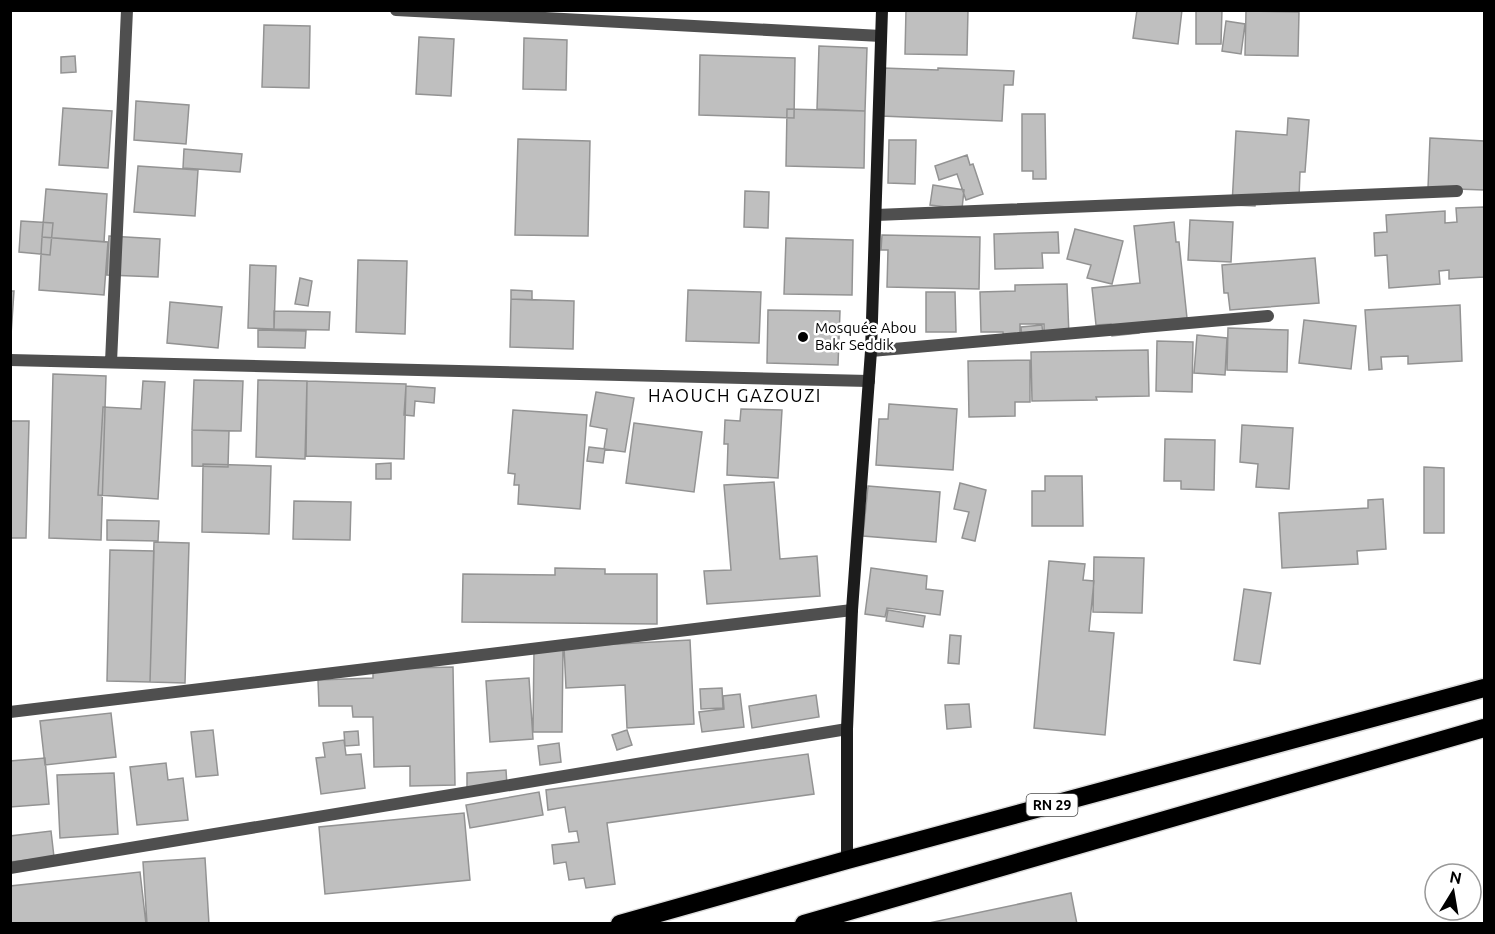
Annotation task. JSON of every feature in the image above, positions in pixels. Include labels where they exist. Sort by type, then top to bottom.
[{"type":"highway","name":"RN 29","points":[[620,924],[846,860],[1485,688]]},
{"type":"highway","points":[[815,922],[1485,728]]},
{"type":"street","points":[[111,362],[127,10]]},
{"type":"street","points":[[396,10],[881,36]]},
{"type":"street","points":[[846,860],[847,729],[852,610],[871,351],[882,10]]},
{"type":"street","points":[[876,215],[1456,191]]},
{"type":"street","points":[[871,351],[1268,316]]},
{"type":"street","points":[[10,360],[869,381]]},
{"type":"street","points":[[10,712],[852,610]]},
{"type":"street","points":[[10,868],[847,729]]},
{"type":"building","points":[[906,10],[968,10],[967,55],[905,54]]},
{"type":"building","points":[[1137,10],[1182,10],[1178,44],[1133,38]]},
{"type":"building","points":[[1196,10],[1222,10],[1221,44],[1196,44]]},
{"type":"building","points":[[1246,11],[1299,12],[1298,56],[1245,55]]},
{"type":"building","points":[[1226,21],[1245,24],[1241,54],[1222,51]]},
{"type":"building","points":[[264,25],[310,26],[309,88],[262,87]]},
{"type":"building","points":[[419,37],[454,39],[451,96],[416,94]]},
{"type":"building","points":[[524,38],[567,40],[566,90],[523,89]]},
{"type":"building","points":[[819,46],[867,48],[865,111],[817,109]]},
{"type":"building","points":[[700,55],[795,58],[794,118],[699,115]]},
{"type":"building","points":[[75,56],[76,72],[61,73],[61,57]]},
{"type":"building","points":[[883,68],[1014,71],[1013,85],[1004,85],[1002,121],[881,116]]},
{"type":"building","points":[[136,101],[189,105],[186,144],[134,140]]},
{"type":"building","points":[[63,108],[112,111],[108,168],[59,165]]},
{"type":"building","points":[[787,109],[865,111],[864,168],[786,166]]},
{"type":"building","points":[[1022,114],[1045,114],[1046,179],[1033,179],[1033,171],[1022,171]]},
{"type":"building","points":[[1288,118],[1309,120],[1305,172],[1300,172],[1299,198],[1256,195],[1255,206],[1232,205],[1236,131],[1287,135]]},
{"type":"building","points":[[1430,138],[1484,141],[1484,190],[1428,188]]},
{"type":"building","points":[[518,139],[590,141],[588,236],[515,235]]},
{"type":"building","points":[[889,140],[916,140],[915,184],[888,183]]},
{"type":"building","points":[[184,149],[242,154],[240,172],[183,168]]},
{"type":"building","points":[[967,155],[970,165],[973,164],[983,194],[966,200],[957,174],[939,180],[935,166]]},
{"type":"building","points":[[138,166],[198,170],[195,216],[134,212]]},
{"type":"building","points":[[933,185],[964,190],[962,209],[930,205]]},
{"type":"building","points":[[46,189],[107,194],[104,242],[42,237]]},
{"type":"building","points":[[745,191],[769,192],[768,228],[744,227]]},
{"type":"building","points":[[1484,207],[1484,277],[1449,279],[1449,270],[1439,271],[1440,284],[1389,288],[1387,255],[1375,256],[1374,233],[1387,232],[1386,215],[1445,211],[1445,223],[1457,222],[1456,208]]},
{"type":"building","points":[[1190,220],[1233,222],[1231,262],[1188,260]]},
{"type":"building","points":[[21,221],[53,223],[50,255],[19,252]]},
{"type":"building","points":[[1174,222],[1176,242],[1179,242],[1187,318],[1138,323],[1139,333],[1112,336],[1111,324],[1096,325],[1092,288],[1140,283],[1134,226]]},
{"type":"building","points":[[1075,229],[1123,241],[1112,284],[1087,278],[1091,265],[1067,259]]},
{"type":"building","points":[[1058,232],[1059,253],[1042,253],[1043,268],[995,269],[994,234]]},
{"type":"building","points":[[882,235],[980,237],[979,289],[887,287],[888,250],[881,250]]},
{"type":"building","points":[[109,236],[160,239],[158,277],[107,275]]},
{"type":"building","points":[[42,237],[108,242],[104,295],[39,290]]},
{"type":"building","points":[[786,238],[853,240],[852,295],[784,294]]},
{"type":"building","points":[[1315,258],[1319,303],[1230,310],[1228,293],[1224,293],[1222,265]]},
{"type":"building","points":[[358,260],[407,261],[405,334],[356,332]]},
{"type":"building","points":[[250,265],[276,266],[274,329],[248,328]]},
{"type":"building","points":[[300,278],[312,281],[308,306],[295,304]]},
{"type":"building","points":[[1067,284],[1069,336],[1044,337],[1044,324],[1020,324],[1020,340],[1004,340],[1003,332],[981,332],[980,292],[1015,291],[1015,285]]},
{"type":"building","points":[[511,290],[532,291],[532,300],[511,299]]},
{"type":"building","points":[[688,290],[761,292],[759,343],[686,341]]},
{"type":"building","points":[[10,291],[14,291],[11,335],[10,335]]},
{"type":"building","points":[[926,292],[955,292],[956,332],[926,332]]},
{"type":"building","points":[[511,299],[574,301],[573,349],[510,347]]},
{"type":"building","points":[[170,302],[222,307],[218,348],[167,343]]},
{"type":"building","points":[[1460,305],[1462,361],[1408,364],[1408,356],[1381,357],[1382,369],[1369,370],[1365,310]]},
{"type":"building","name":"Mosquée Abou Bakr Seddik","points":[[768,310],[840,311],[838,365],[767,363]]},
{"type":"building","points":[[274,311],[330,312],[329,330],[274,329]]},
{"type":"building","points":[[1304,320],[1356,326],[1351,369],[1299,363]]},
{"type":"building","points":[[1042,325],[1043,337],[1022,339],[1021,327]]},
{"type":"building","points":[[1228,328],[1288,330],[1287,372],[1227,370]]},
{"type":"building","points":[[258,330],[306,331],[305,348],[258,347]]},
{"type":"building","points":[[1197,335],[1227,338],[1225,375],[1194,373]]},
{"type":"building","points":[[1157,341],[1193,342],[1192,392],[1156,391]]},
{"type":"building","points":[[1148,350],[1149,396],[1032,401],[1031,352]]},
{"type":"building","points":[[1030,360],[1030,402],[1015,402],[1015,416],[969,417],[968,361]]},
{"type":"building","points":[[53,374],[106,376],[101,540],[49,538]]},
{"type":"building","points":[[194,380],[243,381],[241,431],[192,430]]},
{"type":"building","points":[[258,380],[307,381],[305,459],[256,457]]},
{"type":"building","points":[[143,381],[165,382],[158,499],[98,495],[103,407],[141,409]]},
{"type":"building","points":[[307,381],[406,384],[404,459],[306,456]]},
{"type":"building","points":[[406,386],[435,388],[434,403],[415,401],[414,416],[404,415]]},
{"type":"building","points":[[596,392],[634,398],[625,452],[604,449],[607,429],[590,426]]},
{"type":"building","points":[[889,404],[957,409],[953,470],[876,465],[879,419],[888,419]]},
{"type":"building","points":[[741,409],[782,410],[778,478],[727,475],[728,444],[724,444],[725,420],[740,421]]},
{"type":"building","points":[[513,410],[587,415],[580,509],[518,504],[519,485],[514,485],[515,474],[508,473]]},
{"type":"building","points":[[10,421],[29,421],[26,538],[10,538]]},
{"type":"building","points":[[634,423],[702,432],[694,492],[626,483]]},
{"type":"building","points":[[1242,425],[1293,428],[1289,489],[1256,487],[1258,464],[1240,462]]},
{"type":"building","points":[[192,430],[229,431],[228,467],[192,466]]},
{"type":"building","points":[[1165,439],[1215,440],[1214,490],[1181,489],[1181,481],[1164,481]]},
{"type":"building","points":[[589,447],[605,449],[603,463],[587,461]]},
{"type":"building","points":[[391,463],[391,479],[376,479],[376,464]]},
{"type":"building","points":[[203,464],[271,466],[269,534],[202,532]]},
{"type":"building","points":[[1424,467],[1444,468],[1444,533],[1424,533]]},
{"type":"building","points":[[1045,476],[1082,476],[1083,526],[1032,526],[1032,491],[1045,491]]},
{"type":"building","points":[[774,482],[780,559],[817,556],[820,596],[707,604],[704,571],[731,570],[724,485]]},
{"type":"building","points":[[960,483],[986,490],[975,541],[962,538],[969,512],[954,509]]},
{"type":"building","points":[[868,486],[940,492],[936,542],[863,536]]},
{"type":"building","points":[[1383,499],[1386,549],[1357,551],[1358,564],[1282,568],[1279,513],[1368,508],[1368,500]]},
{"type":"building","points":[[294,501],[351,502],[350,540],[293,539]]},
{"type":"building","points":[[107,520],[159,521],[158,541],[107,540]]},
{"type":"building","points":[[154,542],[189,543],[185,683],[150,682]]},
{"type":"building","points":[[110,550],[154,551],[150,682],[107,681]]},
{"type":"building","points":[[1094,557],[1144,558],[1142,613],[1093,612]]},
{"type":"building","points":[[1049,561],[1085,564],[1083,580],[1094,581],[1089,631],[1114,633],[1105,735],[1034,728]]},
{"type":"building","points":[[555,568],[605,569],[605,574],[657,574],[657,624],[462,622],[463,574],[555,575]]},
{"type":"building","points":[[871,568],[927,576],[926,589],[943,591],[940,615],[887,608],[885,617],[865,614]]},
{"type":"building","points":[[1244,589],[1271,593],[1260,664],[1234,660]]},
{"type":"building","points":[[888,610],[925,616],[923,627],[886,621]]},
{"type":"building","points":[[950,635],[961,636],[959,664],[948,663]]},
{"type":"building","points":[[690,640],[694,724],[627,728],[625,685],[566,688],[564,647]]},
{"type":"building","points":[[534,650],[563,650],[562,732],[533,732]]},
{"type":"building","points":[[453,667],[455,785],[410,786],[410,766],[374,767],[373,717],[353,717],[352,706],[319,706],[318,680],[373,678],[373,669]]},
{"type":"building","points":[[529,678],[533,739],[490,742],[486,681]]},
{"type":"building","points":[[722,688],[723,708],[701,709],[700,689]]},
{"type":"building","points":[[740,694],[744,727],[702,732],[699,712],[724,709],[723,696]]},
{"type":"building","points":[[816,695],[819,717],[752,728],[749,706]]},
{"type":"building","points":[[969,704],[971,727],[947,729],[945,705]]},
{"type":"building","points":[[111,713],[116,757],[45,765],[40,721]]},
{"type":"building","points":[[213,730],[218,775],[196,777],[191,732]]},
{"type":"building","points":[[627,730],[632,745],[617,750],[612,735]]},
{"type":"building","points":[[358,731],[359,745],[345,746],[344,732]]},
{"type":"building","points":[[344,740],[346,755],[361,754],[365,788],[321,794],[316,758],[325,757],[323,743]]},
{"type":"building","points":[[559,743],[561,762],[540,765],[538,746]]},
{"type":"building","points":[[808,754],[814,794],[607,823],[615,884],[586,888],[584,878],[569,880],[566,862],[554,864],[552,845],[579,842],[577,831],[569,832],[565,807],[548,810],[546,790]]},
{"type":"building","points":[[45,758],[49,804],[10,807],[10,761]]},
{"type":"building","points":[[166,763],[168,780],[183,778],[188,820],[137,825],[130,767]]},
{"type":"building","points":[[506,770],[507,786],[467,789],[467,773]]},
{"type":"building","points":[[114,773],[118,834],[60,838],[57,775]]},
{"type":"building","points":[[539,792],[543,815],[470,828],[466,805]]},
{"type":"building","points":[[464,813],[470,880],[325,894],[319,827]]},
{"type":"building","points":[[51,831],[54,857],[10,862],[10,836]]},
{"type":"building","points":[[205,858],[209,924],[147,924],[143,862]]},
{"type":"building","points":[[140,872],[146,924],[10,924],[10,886]]},
{"type":"building","points":[[1071,893],[1077,924],[929,923]]},
{"type":"place","name":"Mosquée Abou Bakr Seddik","points":[[803,337]]},
{"type":"district","name":"HAOUCH GAZOUZI","points":[[735,396]]}]
